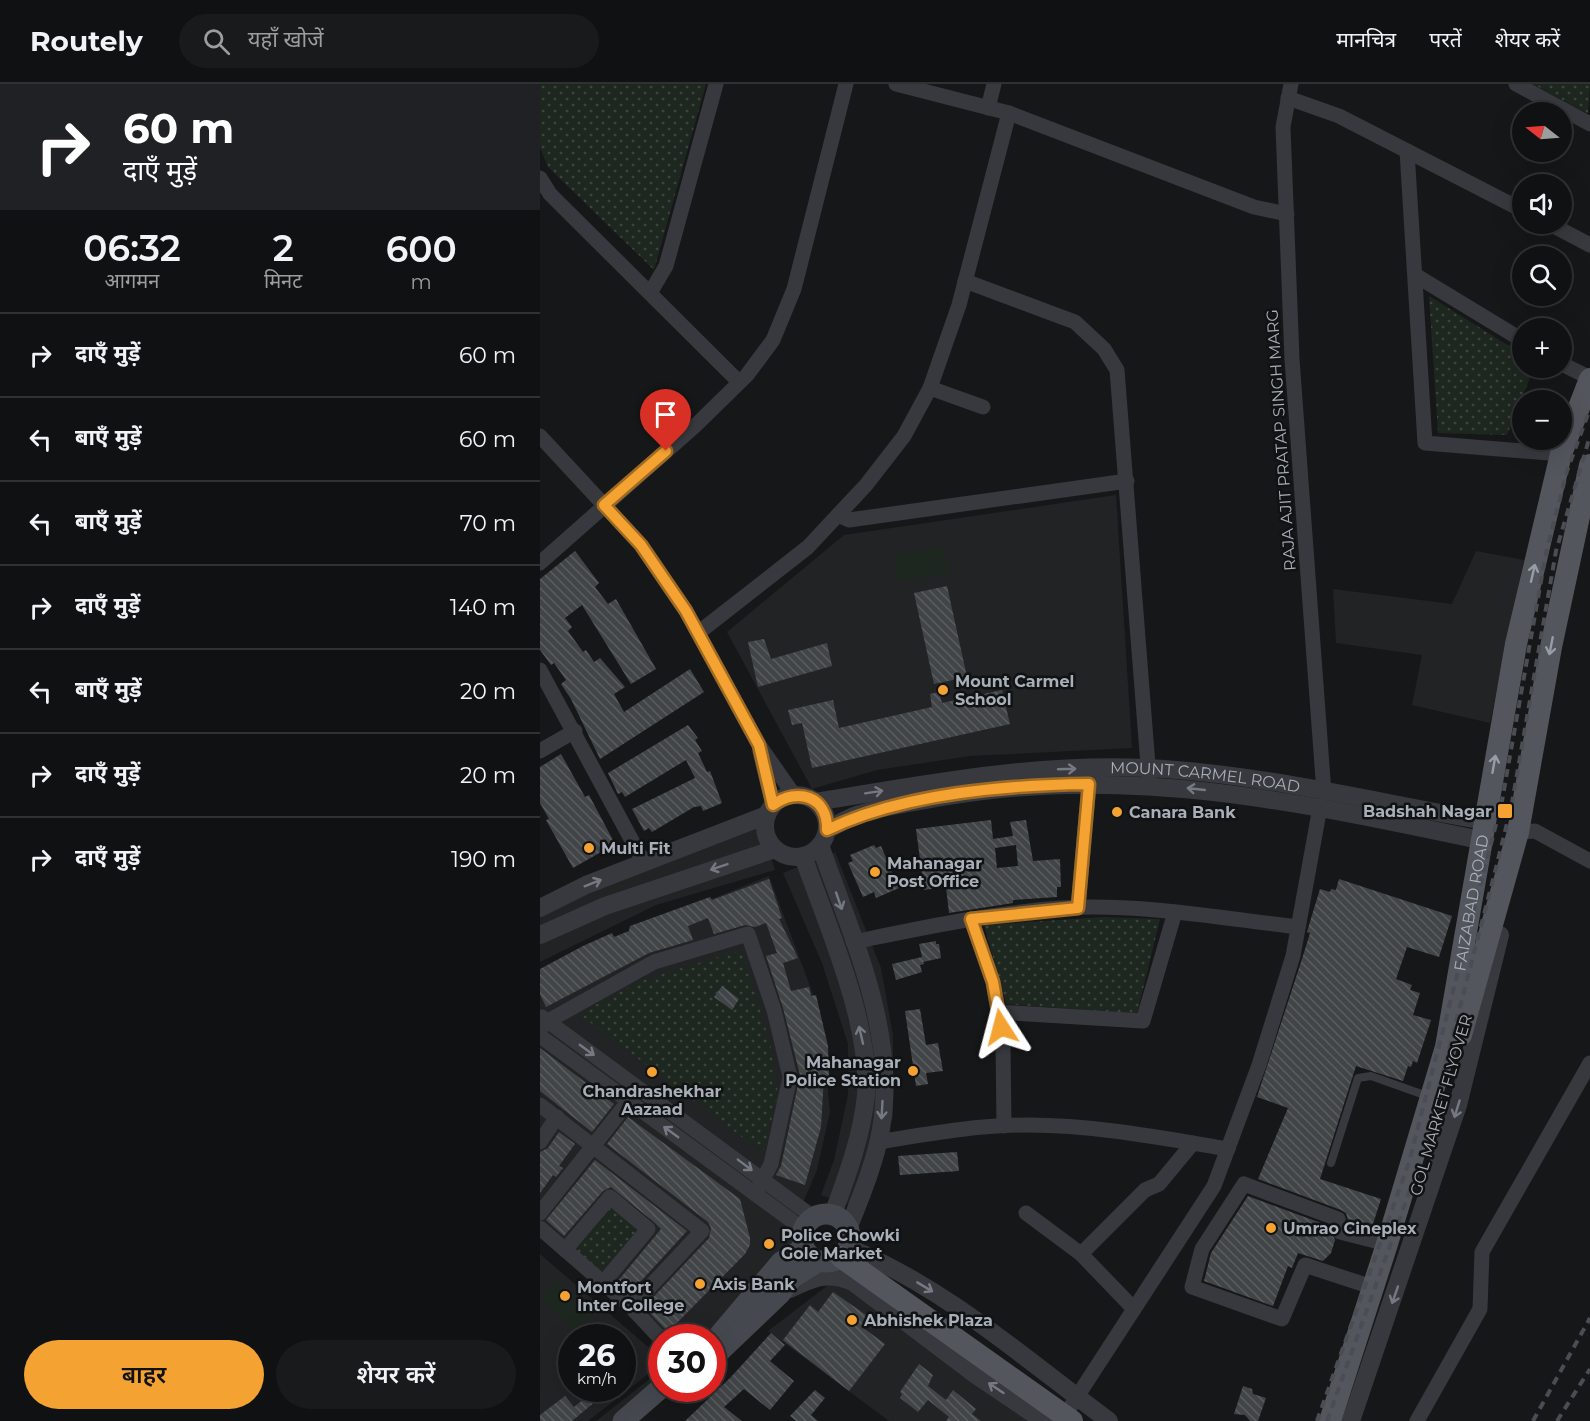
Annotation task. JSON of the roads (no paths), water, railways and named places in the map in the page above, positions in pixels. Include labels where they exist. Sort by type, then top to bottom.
[{"type":"main road","name":"FAIZABAD ROAD","points":[[1330,1421],[1387,1244],[1446,1047],[1516,644],[1561,454],[1582,415],[1590,379]]},
{"type":"main road","name":"FAIZABAD ROAD","points":[[1503,889],[1518,832],[1551,647],[1590,465]]},
{"type":"main road","name":"GOL MARKET FLYOVER","points":[[1336,1421],[1343,1395],[1416,1194],[1503,889]]},
{"type":"main road","points":[[726,1346],[780,1294],[792,1278],[830,1241]]},
{"type":"main road","points":[[830,1241],[897,1297],[1072,1421]]},
{"type":"main road","points":[[726,1328],[781,1262],[830,1241]]},
{"type":"main road","points":[[623,1421],[648,1399]]},
{"type":"main road","points":[[641,1421],[662,1402]]},
{"type":"street","points":[[650,293],[666,266],[716,84]]},
{"type":"street","points":[[540,563],[696,425],[739,382],[773,340],[794,289],[846,84]]},
{"type":"street","points":[[896,84],[1009,113],[1254,207],[1287,214]]},
{"type":"street","points":[[988,108],[994,84]]},
{"type":"street","points":[[1516,84],[1590,124]]},
{"type":"street","points":[[1289,91],[1512,205]]},
{"type":"street","name":"RAJA AJIT PRATAP SINGH MARG","points":[[1061,1421],[1214,1186],[1259,1065],[1293,956],[1322,800],[1292,359],[1283,127],[1289,91]]},
{"type":"street","points":[[698,633],[808,547],[866,485],[904,436],[930,388],[965,281],[1009,113]]},
{"type":"street","points":[[1407,151],[1425,443],[1561,454]]},
{"type":"street","points":[[540,178],[550,194],[739,382]]},
{"type":"street","points":[[1569,234],[1590,245]]},
{"type":"street","points":[[1415,275],[1512,334]]},
{"type":"street","points":[[759,745],[770,810],[765,827],[768,839],[775,849],[788,856],[803,856],[824,838],[859,814],[975,792],[1089,784],[1148,777],[1117,370],[1104,349],[1075,322],[965,281]]},
{"type":"street","points":[[1572,369],[1590,379]]},
{"type":"street","points":[[930,388],[983,407]]},
{"type":"street","points":[[540,436],[641,545],[698,633],[759,745],[794,795]]},
{"type":"street","points":[[838,515],[849,520],[1127,481]]},
{"type":"street","points":[[540,670],[644,863]]},
{"type":"street","points":[[540,751],[574,731]]},
{"type":"street","name":"MOUNT CARMEL ROAD","points":[[816,802],[1006,773],[1264,782],[1322,800],[1482,831]]},
{"type":"street","points":[[1078,908],[1089,784]]},
{"type":"street","points":[[540,908],[586,885],[770,810],[783,797],[806,796],[816,802],[825,814],[824,838],[880,1034],[884,1089],[881,1129],[867,1182],[830,1241]]},
{"type":"street","points":[[1518,832],[1535,831],[1590,861]]},
{"type":"street","points":[[540,935],[605,906],[775,849]]},
{"type":"street","points":[[803,856],[839,959],[863,1040],[866,1095],[851,1164],[830,1241]]},
{"type":"street","name":"FAIZABAD ROAD","points":[[1351,1421],[1458,1105],[1504,918],[1503,889]]},
{"type":"street","points":[[853,942],[971,919],[1078,908],[1175,912],[1298,927]]},
{"type":"street","points":[[998,1012],[1143,1021],[1175,912]]},
{"type":"street","points":[[971,919],[993,982],[1003,1042],[1004,1126]]},
{"type":"street","points":[[755,1194],[764,1179],[771,1164],[790,1077],[774,1011],[748,934],[654,962],[543,1022],[764,1179],[830,1241]]},
{"type":"street","points":[[540,1035],[755,1194],[830,1241],[874,1258],[948,1300],[1109,1421]]},
{"type":"street","points":[[1417,1421],[1480,1310],[1482,1252],[1590,1063]]},
{"type":"street","points":[[540,1213],[639,1088]]},
{"type":"street","points":[[540,1105],[702,1231],[631,1307]]},
{"type":"street","points":[[540,1142],[557,1118]]},
{"type":"street","points":[[878,1142],[968,1128],[1029,1125],[1122,1132],[1228,1149]]},
{"type":"street","points":[[1081,1254],[1145,1190],[1159,1184],[1193,1143]]},
{"type":"street","points":[[1372,1287],[1305,1265],[1282,1319],[1192,1287],[1202,1249],[1244,1184],[1338,1220],[1340,1232],[1387,1244]]},
{"type":"street","points":[[1214,1186],[1235,1198]]},
{"type":"street","points":[[566,1250],[610,1197],[648,1229],[603,1283]]},
{"type":"street","points":[[1026,1213],[1081,1254],[1134,1309]]},
{"type":"street","points":[[540,1228],[631,1307],[648,1325]]},
{"type":"street","points":[[780,1294],[813,1277],[830,1275],[853,1282],[976,1374],[1044,1421]]},
{"type":"lane","points":[[1331,1163],[1358,1078],[1371,1076],[1431,1097]]},
{"type":"railway","points":[[1317,1421],[1409,1162],[1502,801],[1546,553],[1567,471],[1590,409]]},
{"type":"railway","points":[[1327,1421],[1419,1165],[1512,803],[1556,551],[1590,436]]},
{"type":"railway","points":[[1533,1421],[1590,1318]]},
{"type":"railway","points":[[1557,1421],[1590,1369]]},
{"type":"place","name":"Mount Carmel School","points":[[943,690]]},
{"type":"place","name":"Badshah Nagar","points":[[1505,811]]},
{"type":"place","name":"Canara Bank","points":[[1117,812]]},
{"type":"place","name":"Multi Fit","points":[[589,848]]},
{"type":"place","name":"Mahanagar Post Office","points":[[875,872]]},
{"type":"place","name":"Mahanagar Police Station","points":[[913,1071]]},
{"type":"place","name":"Chandrashekhar Aazaad","points":[[652,1072]]},
{"type":"place","name":"Umrao Cineplex","points":[[1271,1228]]},
{"type":"place","name":"Police Chowki Gole Market","points":[[769,1244]]},
{"type":"place","name":"Axis Bank","points":[[700,1284]]},
{"type":"place","name":"Montfort Inter College","points":[[565,1296]]},
{"type":"place","name":"Abhishek Plaza","points":[[852,1320]]}]
